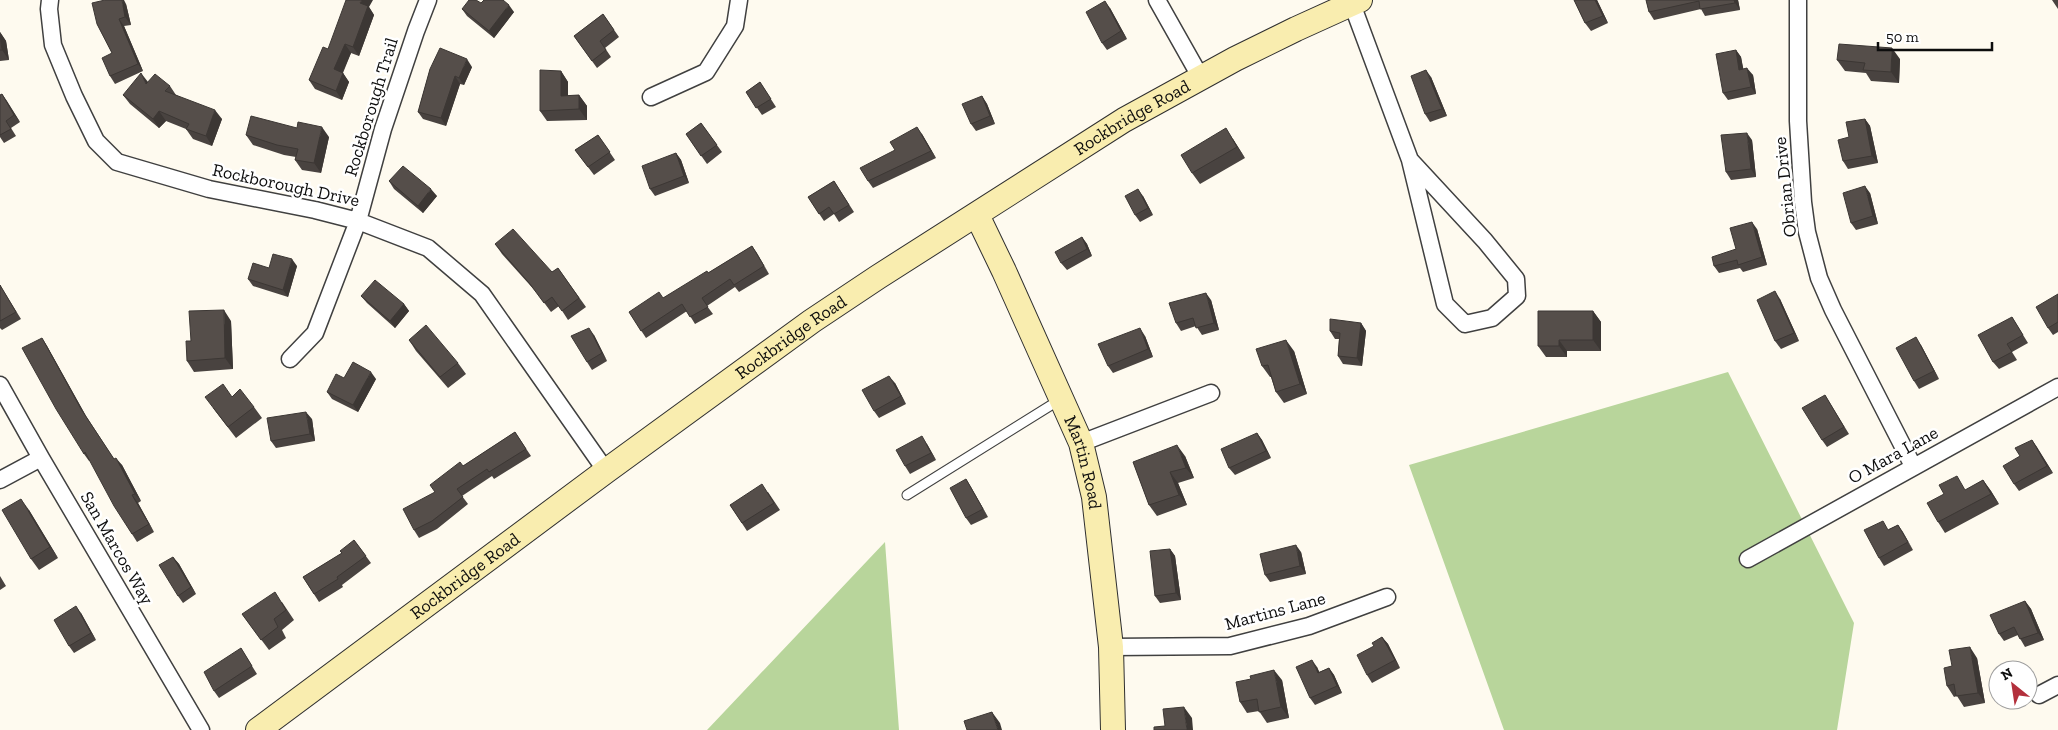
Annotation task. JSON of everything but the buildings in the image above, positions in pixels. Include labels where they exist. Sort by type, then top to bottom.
[{"type":"main road","name":"Rockbridge Road","points":[[258,730],[606,471],[812,321],[1124,120],[1235,59],[1343,5]]},
{"type":"main road","name":"Martin Road","points":[[977,215],[1082,443],[1094,497],[1110,647],[1114,730]]},
{"type":"street","name":"Rockborough Drive","points":[[50,0],[49,9],[53,45],[74,96],[96,141],[117,162],[209,190],[315,210],[358,221],[428,248],[482,294],[606,471]]},
{"type":"street","name":"Rockborough Trail","points":[[290,360],[315,333],[358,221],[383,129],[428,0]]},
{"type":"street","points":[[651,97],[706,72],[735,26],[739,0]]},
{"type":"street","points":[[1157,0],[1201,78]]},
{"type":"street","name":"Obrian Drive","points":[[1798,0],[1798,121],[1803,202],[1807,232],[1819,278],[1833,310],[1913,466]]},
{"type":"street","points":[[1343,5],[1410,160],[1445,304],[1465,324],[1492,318],[1517,296],[1516,279],[1484,240],[1410,160]]},
{"type":"street","name":"San Marcos Way","points":[[0,385],[201,730]]},
{"type":"street","name":"O Mara Lane","points":[[1748,559],[2058,387]]},
{"type":"street","points":[[1082,443],[1211,394]]},
{"type":"street","points":[[0,480],[41,458]]},
{"type":"street","name":"Martins Lane","points":[[1110,647],[1230,646],[1308,626],[1387,597]]},
{"type":"street","points":[[2039,695],[2058,685]]},
{"type":"lane","points":[[907,495],[1061,399]]},
{"type":"green space","points":[[1728,372],[1854,623],[1837,730],[1504,730],[1409,465]]},
{"type":"green space","points":[[885,542],[899,730],[707,730]]}]
